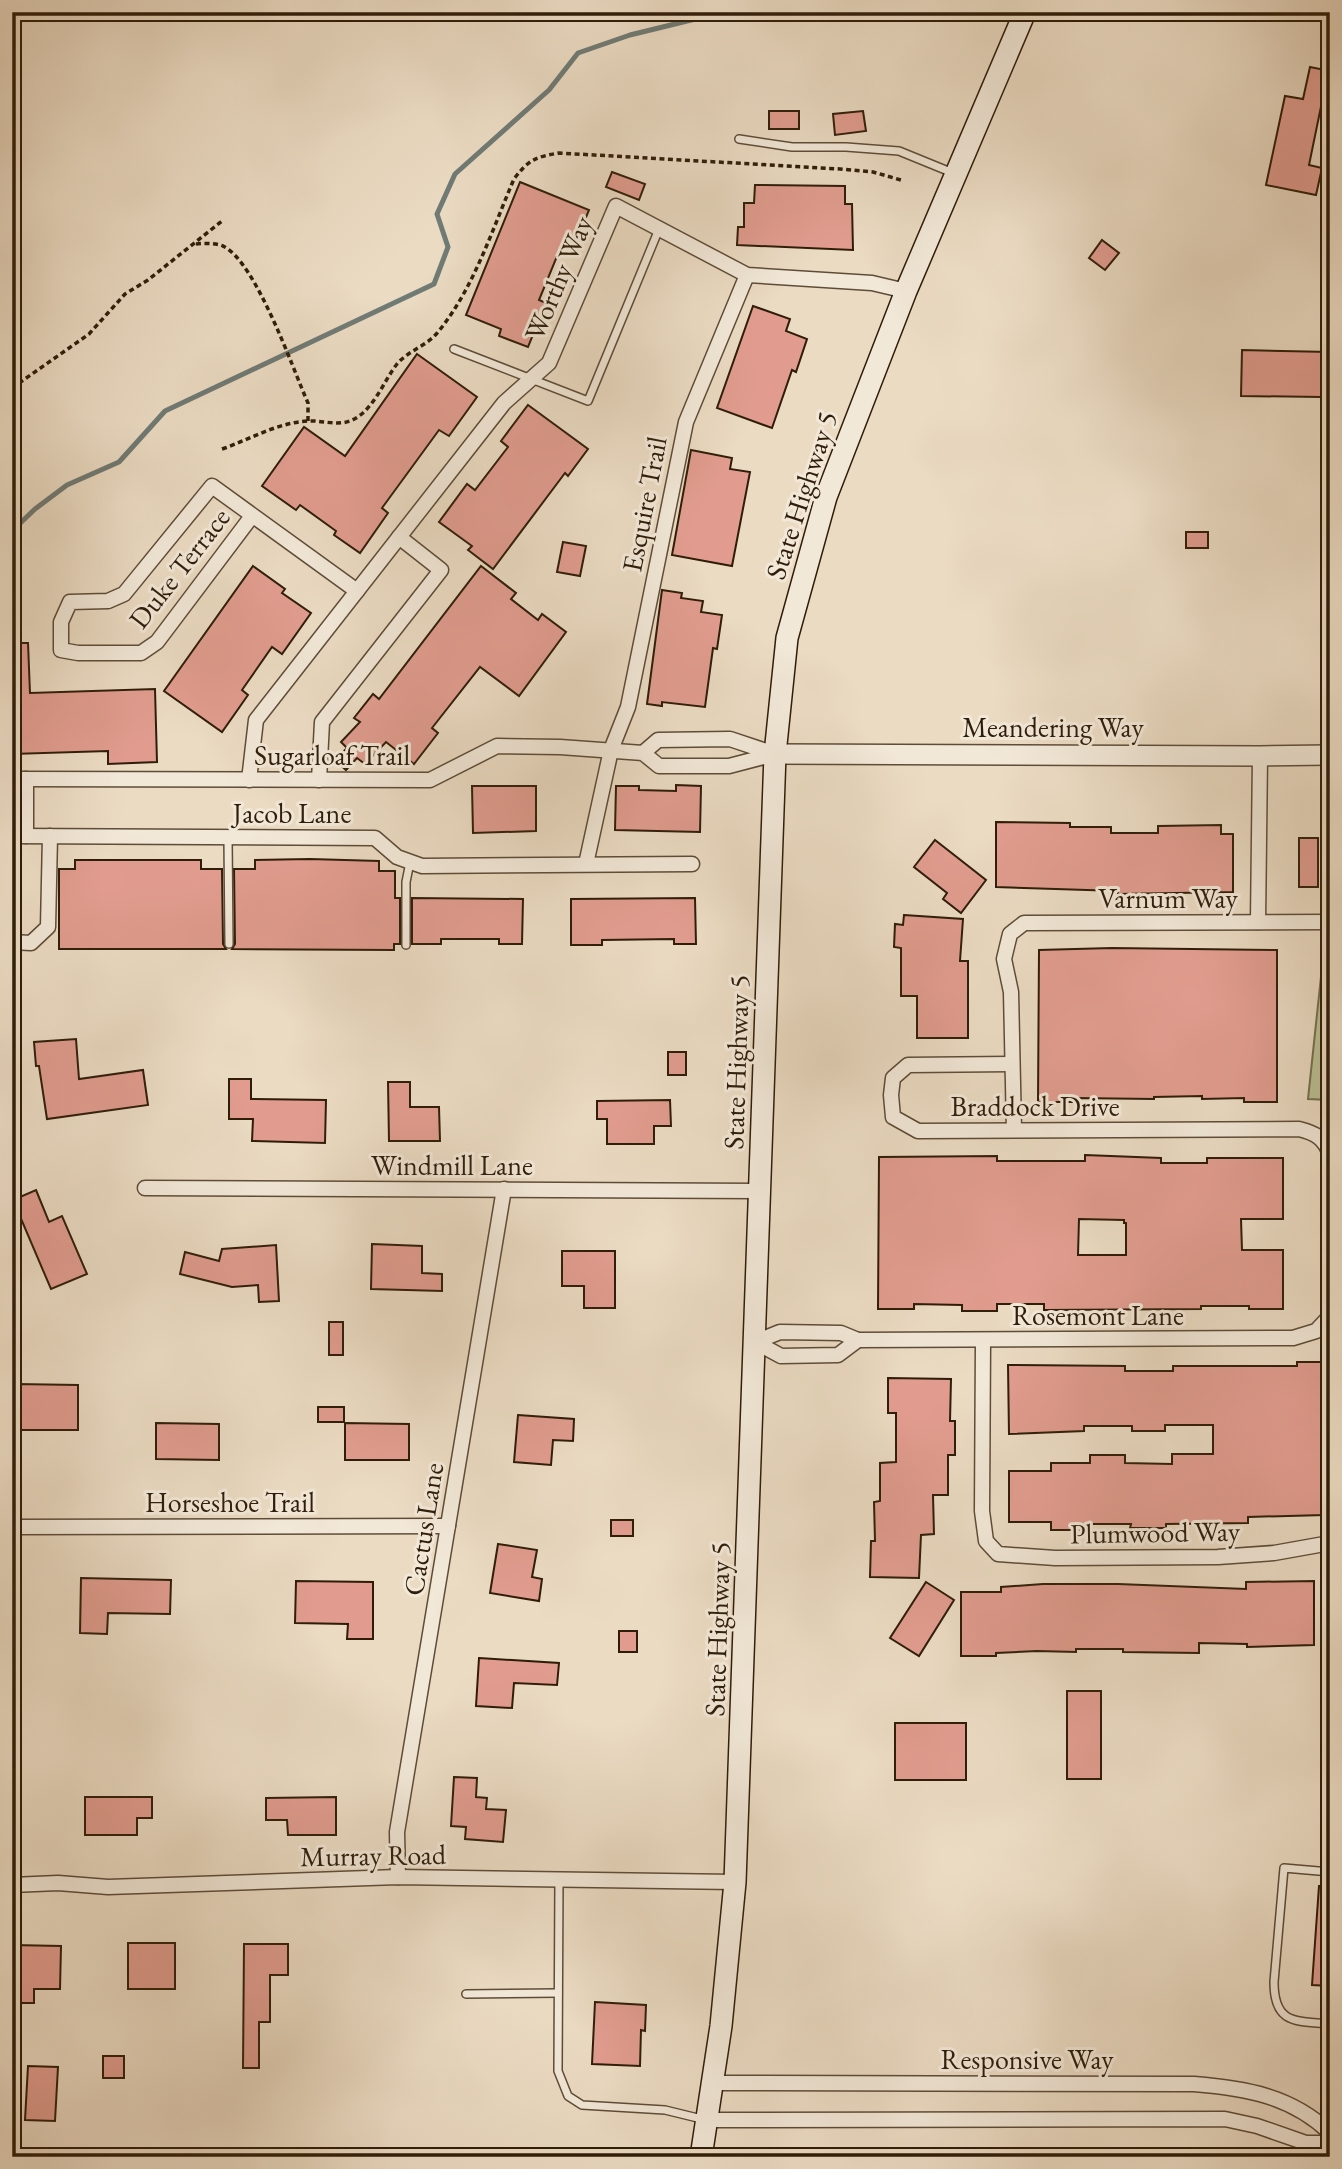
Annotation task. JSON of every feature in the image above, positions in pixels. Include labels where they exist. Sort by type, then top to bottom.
[{"type":"main road","name":"State Highway 5","points":[[701,2157],[721,2026],[735,1882],[775,754],[788,638],[810,548],[839,459],[906,292],[1025,12]]},
{"type":"street","name":"Worthy Way","points":[[249,780],[256,720],[504,403],[549,363],[616,206],[747,275],[872,284],[906,292]]},
{"type":"street","name":"Esquire Trail","points":[[586,863],[611,750],[628,707],[686,422],[747,275]]},
{"type":"street","name":"Duke Terrace","points":[[252,516],[157,642],[141,653],[78,653],[61,650],[61,622],[70,602],[108,601],[124,594],[212,486],[357,591]]},
{"type":"street","points":[[319,780],[322,722],[441,570],[399,537]]},
{"type":"street","name":"Sugarloaf Trail","points":[[643,753],[658,740],[730,739],[775,754]]},
{"type":"street","name":"Sugarloaf Trail","points":[[19,779],[430,780],[496,746],[643,753],[659,766],[729,766],[775,754]]},
{"type":"street","name":"Meandering Way","points":[[775,754],[1330,755]]},
{"type":"street","points":[[1258,922],[1260,756]]},
{"type":"street","points":[[19,779],[19,836]]},
{"type":"street","name":"Jacob Lane","points":[[19,836],[375,838],[397,857],[422,866],[692,864]]},
{"type":"street","points":[[12,942],[31,943],[48,927],[50,836]]},
{"type":"street","name":"Varnum Way","points":[[1011,1064],[1010,992],[1004,959],[1010,934],[1024,923],[1330,922]]},
{"type":"street","points":[[1011,1064],[1014,1130]]},
{"type":"street","name":"Braddock Drive","points":[[1011,1064],[908,1065],[893,1078],[893,1117],[918,1131],[1299,1129],[1315,1133],[1327,1145],[1330,1155]]},
{"type":"street","name":"Windmill Lane","points":[[145,1188],[759,1191]]},
{"type":"street","name":"Cactus Lane","points":[[398,1877],[397,1832],[504,1189]]},
{"type":"street","name":"Rosemont Lane","points":[[755,1342],[780,1332],[841,1333],[858,1340],[1293,1338],[1316,1331],[1330,1316]]},
{"type":"street","name":"Rosemont Lane","points":[[755,1342],[781,1356],[838,1355],[858,1340]]},
{"type":"street","name":"Plumwood Way","points":[[983,1340],[982,1511],[986,1541],[998,1554],[1055,1558],[1218,1557],[1274,1553],[1330,1543]]},
{"type":"street","name":"Horseshoe Trail","points":[[12,1527],[448,1526]]},
{"type":"street","name":"Murray Road","points":[[12,1885],[58,1883],[108,1887],[398,1877],[735,1882]]},
{"type":"street","name":"Responsive Way","points":[[712,2083],[1206,2085],[1240,2088],[1280,2100],[1314,2118],[1330,2133]]},
{"type":"street","points":[[707,2120],[1225,2119],[1257,2126],[1306,2143],[1330,2143]]},
{"type":"lane","points":[[739,139],[792,148],[899,151],[957,175]]},
{"type":"lane","points":[[454,349],[588,401],[659,229]]},
{"type":"lane","points":[[228,837],[229,944]]},
{"type":"lane","points":[[406,945],[406,882],[410,862]]},
{"type":"lane","points":[[1330,1872],[1284,1868],[1274,1997],[1283,2015],[1295,2021],[1330,2024]]},
{"type":"lane","points":[[559,1879],[558,2071],[568,2096],[582,2105],[665,2110],[707,2120]]},
{"type":"lane","points":[[466,1994],[558,1993]]},
{"type":"path","points":[[222,449],[249,440],[266,429],[308,421],[349,421],[365,412],[407,353],[436,334],[463,296],[514,179],[526,163],[539,156],[559,153],[839,169],[873,172],[901,180]]},
{"type":"path","points":[[12,388],[89,334],[125,294],[148,281],[222,221]]},
{"type":"path","points":[[194,244],[222,246],[235,255],[254,280],[308,402],[308,421]]},
{"type":"green space","points":[[1330,938],[1330,1100],[1308,1099],[1325,939]]},
{"type":"building","points":[[1310,67],[1330,71],[1330,93],[1324,92],[1309,165],[1322,168],[1316,195],[1266,185],[1285,96],[1303,99]]},
{"type":"building","points":[[769,111],[799,111],[799,129],[769,129]]},
{"type":"building","points":[[863,111],[866,131],[835,135],[833,114]]},
{"type":"building","points":[[612,172],[645,184],[639,200],[606,187]]},
{"type":"building","points":[[520,182],[589,210],[571,254],[560,249],[539,300],[546,303],[528,347],[499,336],[501,329],[466,315]]},
{"type":"building","points":[[755,185],[845,186],[845,204],[852,204],[853,250],[737,245],[738,227],[744,227],[744,203],[754,203]]},
{"type":"building","points":[[1102,240],[1119,253],[1105,270],[1089,258]]},
{"type":"building","points":[[753,306],[790,319],[786,331],[807,339],[796,372],[792,370],[772,428],[717,408]]},
{"type":"building","points":[[1242,350],[1330,352],[1330,392],[1321,392],[1321,397],[1241,396]]},
{"type":"building","points":[[417,354],[477,397],[449,436],[439,430],[382,508],[388,513],[360,553],[334,535],[336,531],[300,505],[296,510],[262,486],[304,427],[345,456]]},
{"type":"building","points":[[528,405],[588,449],[568,476],[565,473],[493,569],[468,550],[472,546],[439,522],[467,484],[475,490],[508,447],[501,441]]},
{"type":"building","points":[[691,450],[732,458],[730,469],[750,472],[732,566],[672,555]]},
{"type":"building","points":[[1186,532],[1208,532],[1208,548],[1186,548]]},
{"type":"building","points":[[563,542],[586,546],[580,576],[557,572]]},
{"type":"building","points":[[253,566],[285,589],[282,593],[311,613],[282,654],[272,647],[242,690],[248,695],[222,732],[164,691]]},
{"type":"building","points":[[481,566],[516,593],[511,599],[538,620],[542,614],[566,632],[519,696],[480,667],[432,728],[438,733],[414,764],[386,742],[365,764],[357,758],[346,770],[335,760],[347,748],[341,742],[360,722],[354,718],[373,694],[379,699]]},
{"type":"building","points":[[662,590],[682,593],[681,598],[703,601],[701,612],[722,615],[717,649],[713,648],[705,707],[662,702],[662,706],[647,704]]},
{"type":"building","points":[[12,643],[28,643],[30,693],[155,689],[157,762],[108,764],[108,751],[12,754]]},
{"type":"building","points":[[676,785],[701,786],[700,832],[615,830],[616,786],[676,791]]},
{"type":"building","points":[[472,786],[536,786],[536,831],[473,833]]},
{"type":"building","points":[[996,822],[1070,823],[1070,827],[1111,827],[1111,833],[1158,833],[1158,826],[1221,825],[1221,834],[1233,834],[1233,892],[1118,894],[1118,891],[996,887]]},
{"type":"building","points":[[1299,838],[1318,838],[1318,887],[1299,887]]},
{"type":"building","points":[[935,840],[986,880],[961,913],[943,899],[947,893],[914,867]]},
{"type":"building","points":[[75,860],[201,860],[201,869],[222,869],[223,944],[226,949],[59,949],[59,869],[75,869]]},
{"type":"building","points":[[255,860],[379,861],[379,871],[395,871],[395,898],[400,898],[400,944],[394,944],[394,950],[232,949],[235,944],[234,869],[255,869]]},
{"type":"building","points":[[412,898],[523,899],[522,944],[499,944],[499,939],[441,939],[441,944],[412,944]]},
{"type":"building","points":[[695,898],[696,944],[674,944],[674,939],[602,940],[602,945],[571,945],[571,899]]},
{"type":"building","points":[[904,915],[963,919],[960,961],[968,961],[968,1038],[917,1038],[917,996],[901,996],[901,948],[894,947],[895,924],[903,925]]},
{"type":"building","points":[[1039,950],[1277,950],[1277,1102],[1244,1102],[1244,1098],[1202,1099],[1202,1096],[1154,1099],[1073,1098],[1073,1102],[1038,1102]]},
{"type":"building","points":[[76,1039],[79,1079],[143,1070],[148,1105],[47,1119],[34,1042]]},
{"type":"building","points":[[668,1052],[686,1052],[686,1075],[668,1075]]},
{"type":"building","points":[[229,1079],[251,1079],[251,1099],[326,1100],[325,1143],[252,1141],[253,1119],[229,1119]]},
{"type":"building","points":[[388,1082],[410,1082],[410,1107],[439,1107],[440,1141],[389,1141]]},
{"type":"building","points":[[670,1100],[671,1126],[654,1126],[654,1144],[607,1144],[607,1119],[597,1119],[597,1101]]},
{"type":"building","points":[[1085,1155],[1161,1158],[1161,1163],[1207,1163],[1207,1158],[1283,1158],[1283,1219],[1241,1219],[1242,1250],[1283,1250],[1283,1309],[1201,1306],[1201,1309],[1044,1310],[1044,1304],[997,1304],[997,1311],[962,1311],[962,1305],[914,1304],[914,1309],[878,1309],[879,1157],[997,1156],[997,1161],[1085,1161]],"holes":[[[1079,1219],[1124,1220],[1126,1255],[1078,1255]]]},
{"type":"building","points":[[36,1190],[49,1222],[62,1216],[87,1274],[51,1289],[13,1200]]},
{"type":"building","points":[[372,1244],[422,1246],[422,1273],[442,1274],[442,1291],[371,1289]]},
{"type":"building","points":[[276,1245],[279,1301],[259,1302],[258,1285],[232,1287],[180,1274],[185,1252],[219,1261],[222,1249]]},
{"type":"building","points":[[562,1251],[615,1251],[615,1308],[584,1308],[584,1286],[562,1286]]},
{"type":"building","points":[[329,1322],[343,1322],[343,1355],[329,1355]]},
{"type":"building","points":[[1297,1362],[1323,1362],[1324,1515],[1248,1517],[1248,1523],[1166,1524],[1166,1528],[1130,1528],[1131,1524],[1085,1524],[1085,1530],[1051,1530],[1051,1522],[1009,1522],[1009,1471],[1051,1471],[1051,1463],[1090,1463],[1090,1455],[1125,1455],[1125,1463],[1172,1464],[1172,1454],[1213,1454],[1213,1425],[1165,1425],[1165,1431],[1132,1431],[1132,1426],[1084,1426],[1084,1431],[1009,1434],[1008,1365],[1125,1366],[1125,1371],[1173,1371],[1173,1366],[1297,1366]]},
{"type":"building","points":[[888,1378],[951,1379],[950,1421],[955,1421],[955,1455],[948,1455],[948,1495],[933,1495],[934,1534],[921,1535],[919,1578],[870,1577],[871,1541],[875,1541],[874,1502],[880,1501],[880,1463],[896,1462],[896,1413],[888,1413]]},
{"type":"building","points":[[16,1384],[78,1385],[78,1430],[16,1430]]},
{"type":"building","points":[[318,1407],[344,1407],[344,1422],[318,1422]]},
{"type":"building","points":[[518,1415],[574,1419],[573,1441],[553,1440],[551,1465],[514,1462]]},
{"type":"building","points":[[156,1423],[219,1424],[219,1460],[156,1459]]},
{"type":"building","points":[[345,1423],[409,1424],[409,1460],[345,1460]]},
{"type":"building","points":[[611,1520],[633,1520],[633,1536],[611,1536]]},
{"type":"building","points":[[498,1544],[537,1550],[532,1577],[542,1579],[539,1601],[490,1593]]},
{"type":"building","points":[[81,1578],[171,1580],[170,1614],[108,1613],[107,1634],[80,1633]]},
{"type":"building","points":[[296,1581],[373,1582],[373,1639],[347,1639],[348,1624],[295,1623]]},
{"type":"building","points":[[1314,1581],[1314,1645],[1247,1647],[1247,1644],[1199,1643],[1199,1653],[1076,1649],[1076,1652],[1037,1651],[996,1653],[996,1656],[961,1656],[961,1592],[1001,1592],[1001,1587],[1043,1584],[1246,1589],[1246,1582]]},
{"type":"building","points":[[926,1582],[954,1600],[919,1656],[890,1638]]},
{"type":"building","points":[[619,1631],[637,1631],[637,1652],[619,1652]]},
{"type":"building","points":[[479,1658],[559,1663],[557,1685],[514,1683],[512,1708],[476,1706]]},
{"type":"building","points":[[1067,1691],[1101,1691],[1101,1779],[1067,1779]]},
{"type":"building","points":[[895,1723],[966,1723],[966,1780],[895,1780]]},
{"type":"building","points":[[454,1777],[477,1778],[476,1797],[487,1798],[486,1809],[506,1810],[503,1842],[465,1839],[466,1827],[451,1826]]},
{"type":"building","points":[[85,1797],[152,1797],[152,1818],[137,1818],[137,1835],[85,1835]]},
{"type":"building","points":[[336,1797],[336,1835],[288,1835],[287,1820],[266,1820],[266,1798]]},
{"type":"building","points":[[1319,1886],[1330,1886],[1330,1986],[1312,1985]]},
{"type":"building","points":[[128,1943],[175,1943],[175,1989],[128,1989]]},
{"type":"building","points":[[244,1944],[288,1944],[288,1975],[270,1975],[270,2022],[259,2022],[259,2068],[243,2068]]},
{"type":"building","points":[[12,1945],[61,1946],[60,1989],[34,1989],[34,2003],[12,2003]]},
{"type":"building","points":[[595,2002],[646,2005],[645,2031],[641,2030],[640,2066],[592,2064]]},
{"type":"building","points":[[103,2056],[124,2056],[124,2078],[103,2078]]},
{"type":"building","points":[[28,2066],[58,2067],[55,2121],[25,2120]]},
{"type":"waterway","points":[[12,531],[35,509],[67,485],[119,462],[165,411],[434,284],[448,247],[437,214],[455,174],[549,90],[578,53],[630,35],[724,12]]}]
